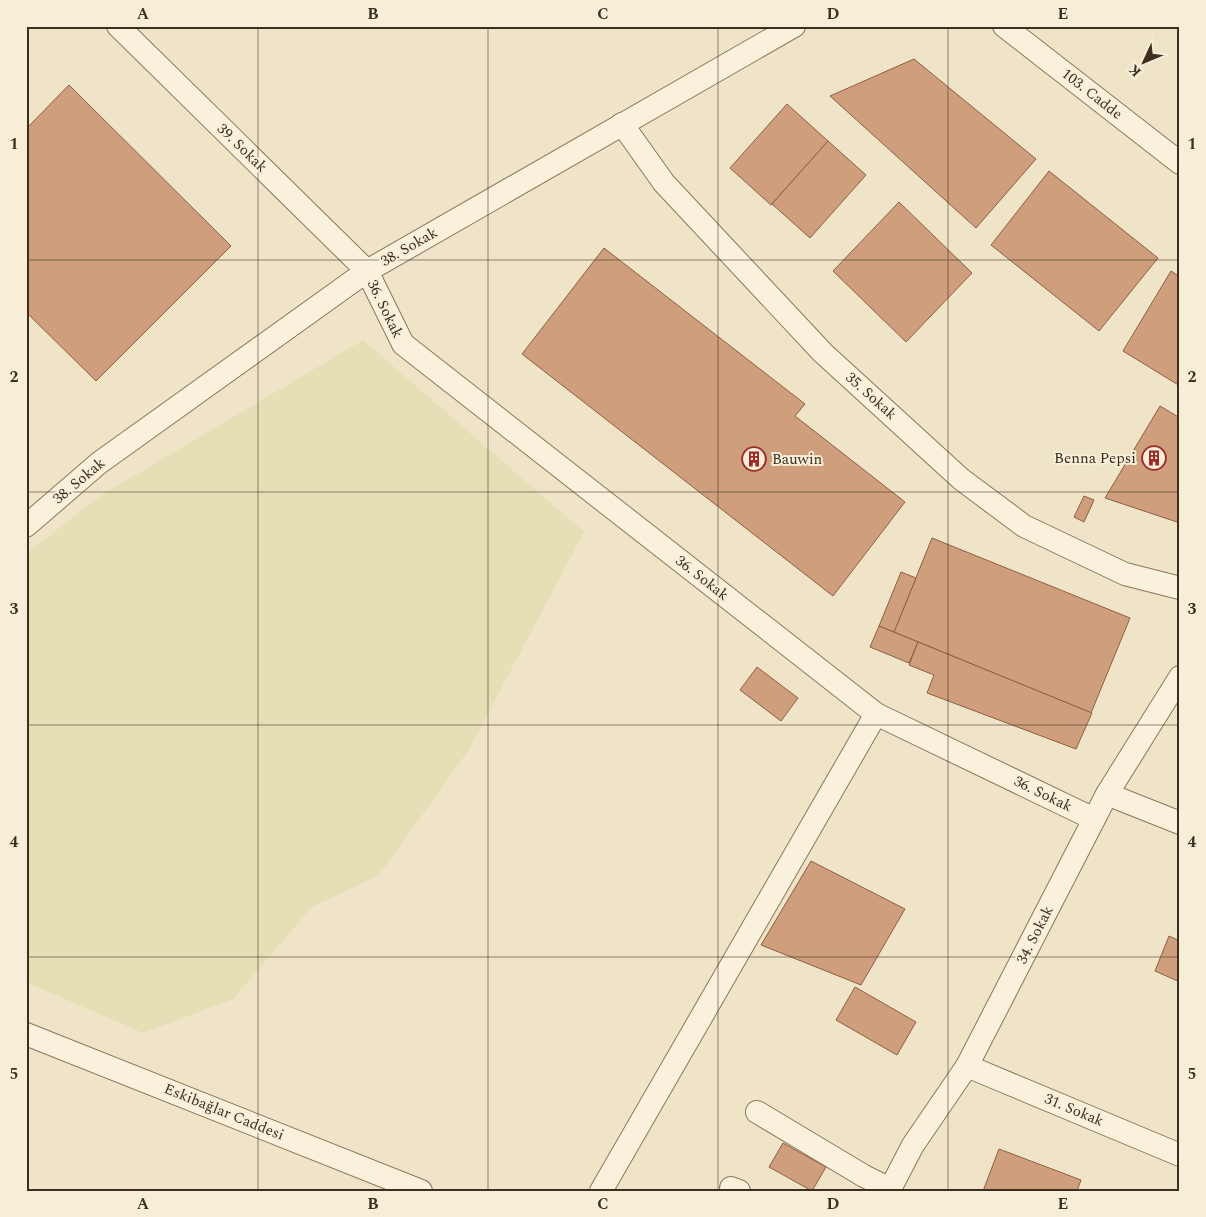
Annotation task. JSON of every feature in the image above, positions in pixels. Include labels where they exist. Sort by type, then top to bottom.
[{"type":"street","name":"39. Sokak","points":[[118,26],[367,270]]},
{"type":"street","name":"38. Sokak","points":[[26,526],[99,463],[367,270],[794,26]]},
{"type":"street","name":"103. Cadde","points":[[1004,26],[1180,162]]},
{"type":"street","name":"35. Sokak","points":[[622,124],[664,183],[823,353],[961,479],[1024,526],[1125,574],[1180,588]]},
{"type":"street","name":"36. Sokak","points":[[367,270],[403,344],[876,714],[1094,819]]},
{"type":"street","name":"34. Sokak","points":[[889,1190],[914,1145],[967,1066],[1107,794],[1180,677]]},
{"type":"street","points":[[601,1191],[876,714]]},
{"type":"street","points":[[1107,794],[1180,823]]},
{"type":"street","name":"Eskibağlar Caddesi","points":[[26,1034],[421,1191]]},
{"type":"street","name":"31. Sokak","points":[[967,1066],[1180,1155]]},
{"type":"street","points":[[757,1112],[889,1190]]},
{"type":"shaded area","points":[[363,340],[584,532],[468,751],[379,875],[312,907],[233,999],[143,1033],[26,982],[26,554],[100,496]]},
{"type":"building","points":[[914,59],[1036,159],[976,228],[830,96]]},
{"type":"building","points":[[69,85],[231,246],[96,381],[26,312],[26,129]]},
{"type":"building","points":[[787,104],[828,141],[771,205],[730,168]]},
{"type":"building","points":[[828,141],[866,175],[810,238],[772,204]]},
{"type":"building","points":[[1049,171],[1158,258],[1099,331],[991,245]]},
{"type":"building","points":[[899,202],[972,273],[906,342],[833,271]]},
{"type":"building","name":"Bauwin","points":[[604,248],[805,404],[795,416],[905,502],[833,596],[522,354]]},
{"type":"building","points":[[1171,271],[1180,277],[1180,386],[1123,351]]},
{"type":"building","name":"Benna Pepsi","points":[[1160,406],[1180,418],[1180,523],[1105,498]]},
{"type":"building","points":[[1084,496],[1094,500],[1084,522],[1074,517]]},
{"type":"building","points":[[932,538],[1130,618],[1091,713],[894,632]]},
{"type":"building","points":[[901,572],[916,578],[894,632],[879,626]]},
{"type":"building","points":[[879,626],[918,642],[909,663],[870,647]]},
{"type":"building","points":[[918,642],[1092,713],[1076,749],[927,693],[934,675],[909,665]]},
{"type":"building","points":[[757,667],[798,698],[781,721],[740,690]]},
{"type":"building","points":[[811,861],[905,909],[861,985],[761,945]]},
{"type":"building","points":[[1169,936],[1180,941],[1180,982],[1155,971]]},
{"type":"building","points":[[855,987],[916,1022],[897,1055],[836,1020]]},
{"type":"building","points":[[783,1143],[826,1167],[812,1191],[769,1167]]},
{"type":"building","points":[[999,1149],[1081,1180],[1077,1191],[983,1191]]},
{"type":"place","name":"Benna Pepsi","points":[[1154,458]]},
{"type":"place","name":"Bauwin","points":[[754,459]]}]
